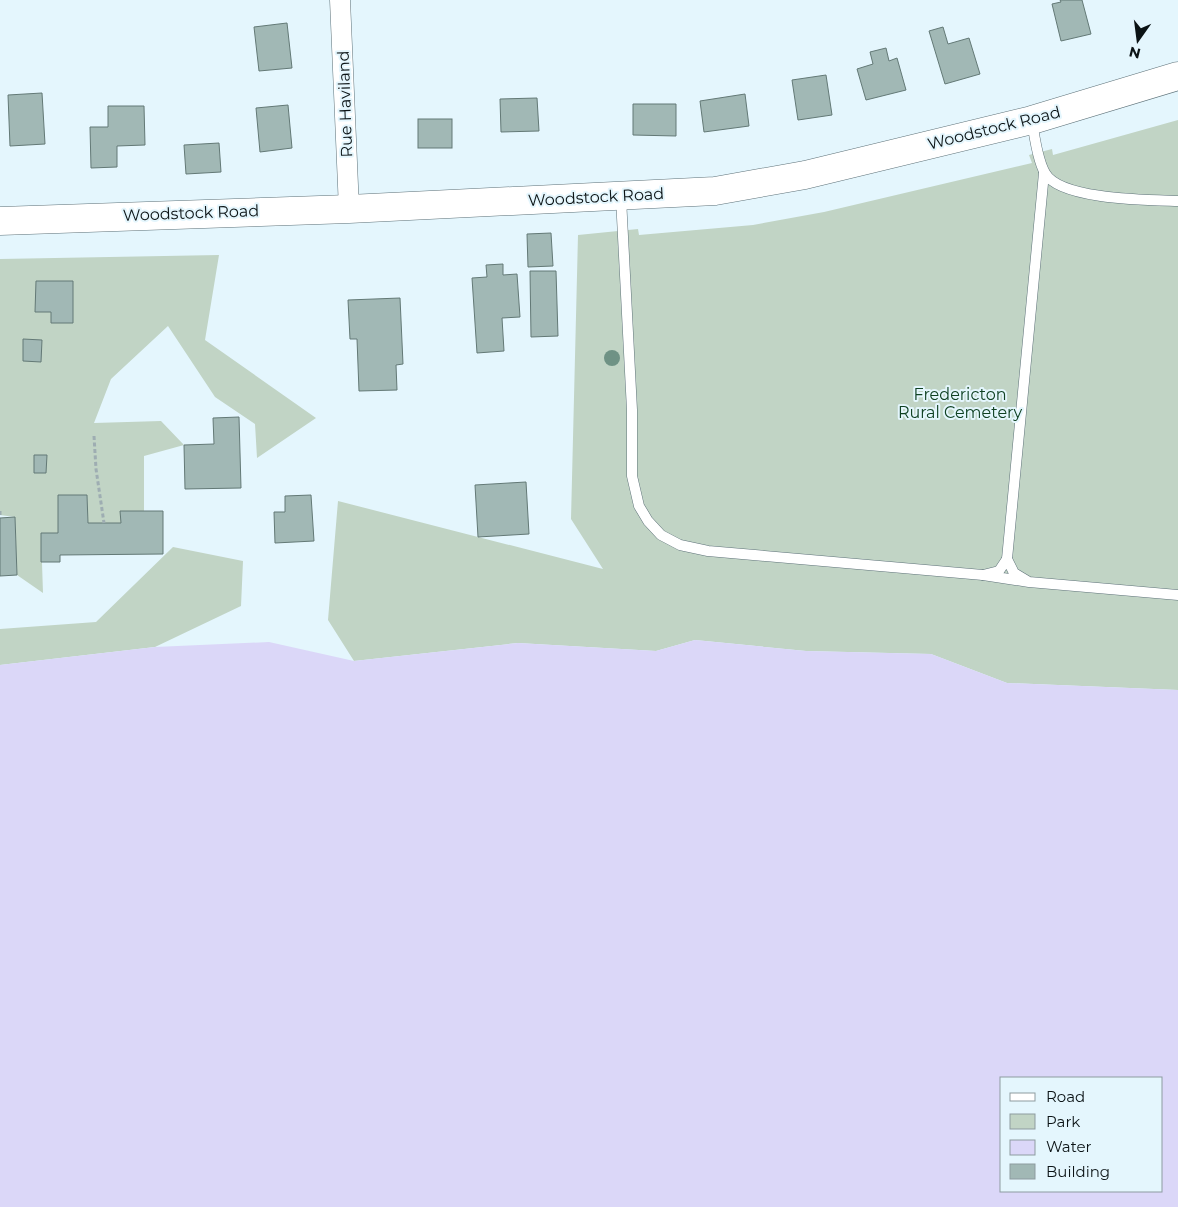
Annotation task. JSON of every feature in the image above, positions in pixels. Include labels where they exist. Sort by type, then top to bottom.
[{"type":"main road","name":"Woodstock Road","points":[[0,221],[349,208],[715,191],[805,175],[1032,120],[1178,76]]},
{"type":"street","name":"Rue Haviland","points":[[340,0],[349,208]]},
{"type":"lane","points":[[983,575],[999,571],[1007,559],[1044,173],[1032,120]]},
{"type":"lane","points":[[1044,173],[1053,182],[1064,188]]},
{"type":"lane","points":[[1042,197],[1051,189],[1064,188],[1100,195],[1178,201]]},
{"type":"lane","points":[[621,195],[631,400],[632,476],[639,506],[648,521],[661,535],[680,545],[708,551],[983,575],[1029,582],[1178,595]]},
{"type":"lane","points":[[1007,559],[1014,573],[1029,582]]},
{"type":"path","points":[[94,436],[96,469],[104,523]]},
{"type":"path","points":[[0,511],[0,518]]},
{"type":"green space","name":"Fredericton Rural Cemetery","points":[[1178,120],[1178,690],[1007,683],[931,654],[806,651],[695,640],[656,651],[518,643],[354,661],[328,620],[338,501],[603,569],[571,519],[578,235],[638,229],[639,235],[753,225],[824,212],[1032,163],[1029,155],[1052,149],[1053,155]]},
{"type":"green space","points":[[219,255],[205,340],[316,418],[257,458],[255,424],[215,397],[168,326],[111,379],[94,423],[161,421],[184,445],[144,456],[144,511],[121,511],[121,523],[88,523],[87,495],[58,495],[58,533],[41,533],[43,593],[17,575],[15,517],[0,515],[0,259]]},
{"type":"green space","points":[[173,547],[243,561],[241,606],[155,647],[0,665],[0,629],[96,622]]},
{"type":"water","points":[[695,640],[806,651],[931,654],[1007,683],[1178,690],[1178,1207],[0,1207],[0,665],[155,647],[269,642],[354,661],[518,643],[656,651]]},
{"type":"building","points":[[1060,0],[1082,0],[1091,34],[1061,41],[1052,4],[1061,2]]},
{"type":"building","points":[[287,23],[292,68],[259,71],[254,27]]},
{"type":"building","points":[[943,27],[948,44],[969,38],[980,74],[945,84],[929,31]]},
{"type":"building","points":[[886,48],[889,61],[897,58],[906,90],[866,100],[857,69],[873,64],[870,52]]},
{"type":"building","points":[[826,75],[832,115],[798,120],[792,80]]},
{"type":"building","points":[[42,93],[45,144],[10,146],[8,95]]},
{"type":"building","points":[[745,94],[749,126],[704,132],[700,101]]},
{"type":"building","points":[[537,98],[539,131],[501,132],[500,99]]},
{"type":"building","points":[[633,104],[676,104],[676,136],[633,135]]},
{"type":"building","points":[[288,105],[292,148],[260,152],[256,108]]},
{"type":"building","points":[[108,106],[144,106],[145,145],[117,146],[117,167],[91,168],[90,127],[108,127]]},
{"type":"building","points":[[418,119],[452,119],[452,148],[418,148]]},
{"type":"building","points":[[219,143],[221,172],[186,174],[184,145]]},
{"type":"building","points":[[551,233],[553,266],[528,267],[527,234]]},
{"type":"building","points":[[503,264],[503,275],[517,274],[520,317],[502,318],[504,351],[477,353],[472,278],[487,277],[486,265]]},
{"type":"building","points":[[530,271],[556,271],[558,336],[531,337]]},
{"type":"building","points":[[36,281],[73,281],[73,323],[51,323],[51,312],[35,312]]},
{"type":"building","points":[[400,298],[403,364],[396,365],[397,390],[359,391],[357,339],[350,339],[348,300]]},
{"type":"building","points":[[23,339],[42,340],[41,362],[23,361]]},
{"type":"building","points":[[239,417],[241,488],[185,489],[184,445],[214,444],[213,418]]},
{"type":"building","points":[[34,455],[47,455],[46,473],[34,473]]},
{"type":"building","points":[[526,482],[529,534],[478,537],[475,485]]},
{"type":"building","points":[[58,495],[87,495],[88,523],[121,523],[120,511],[163,511],[163,554],[60,555],[60,562],[41,562],[41,533],[58,533]]},
{"type":"building","points":[[311,495],[314,541],[275,543],[274,512],[285,512],[285,496]]},
{"type":"building","points":[[15,517],[17,575],[0,576],[0,518]]}]
